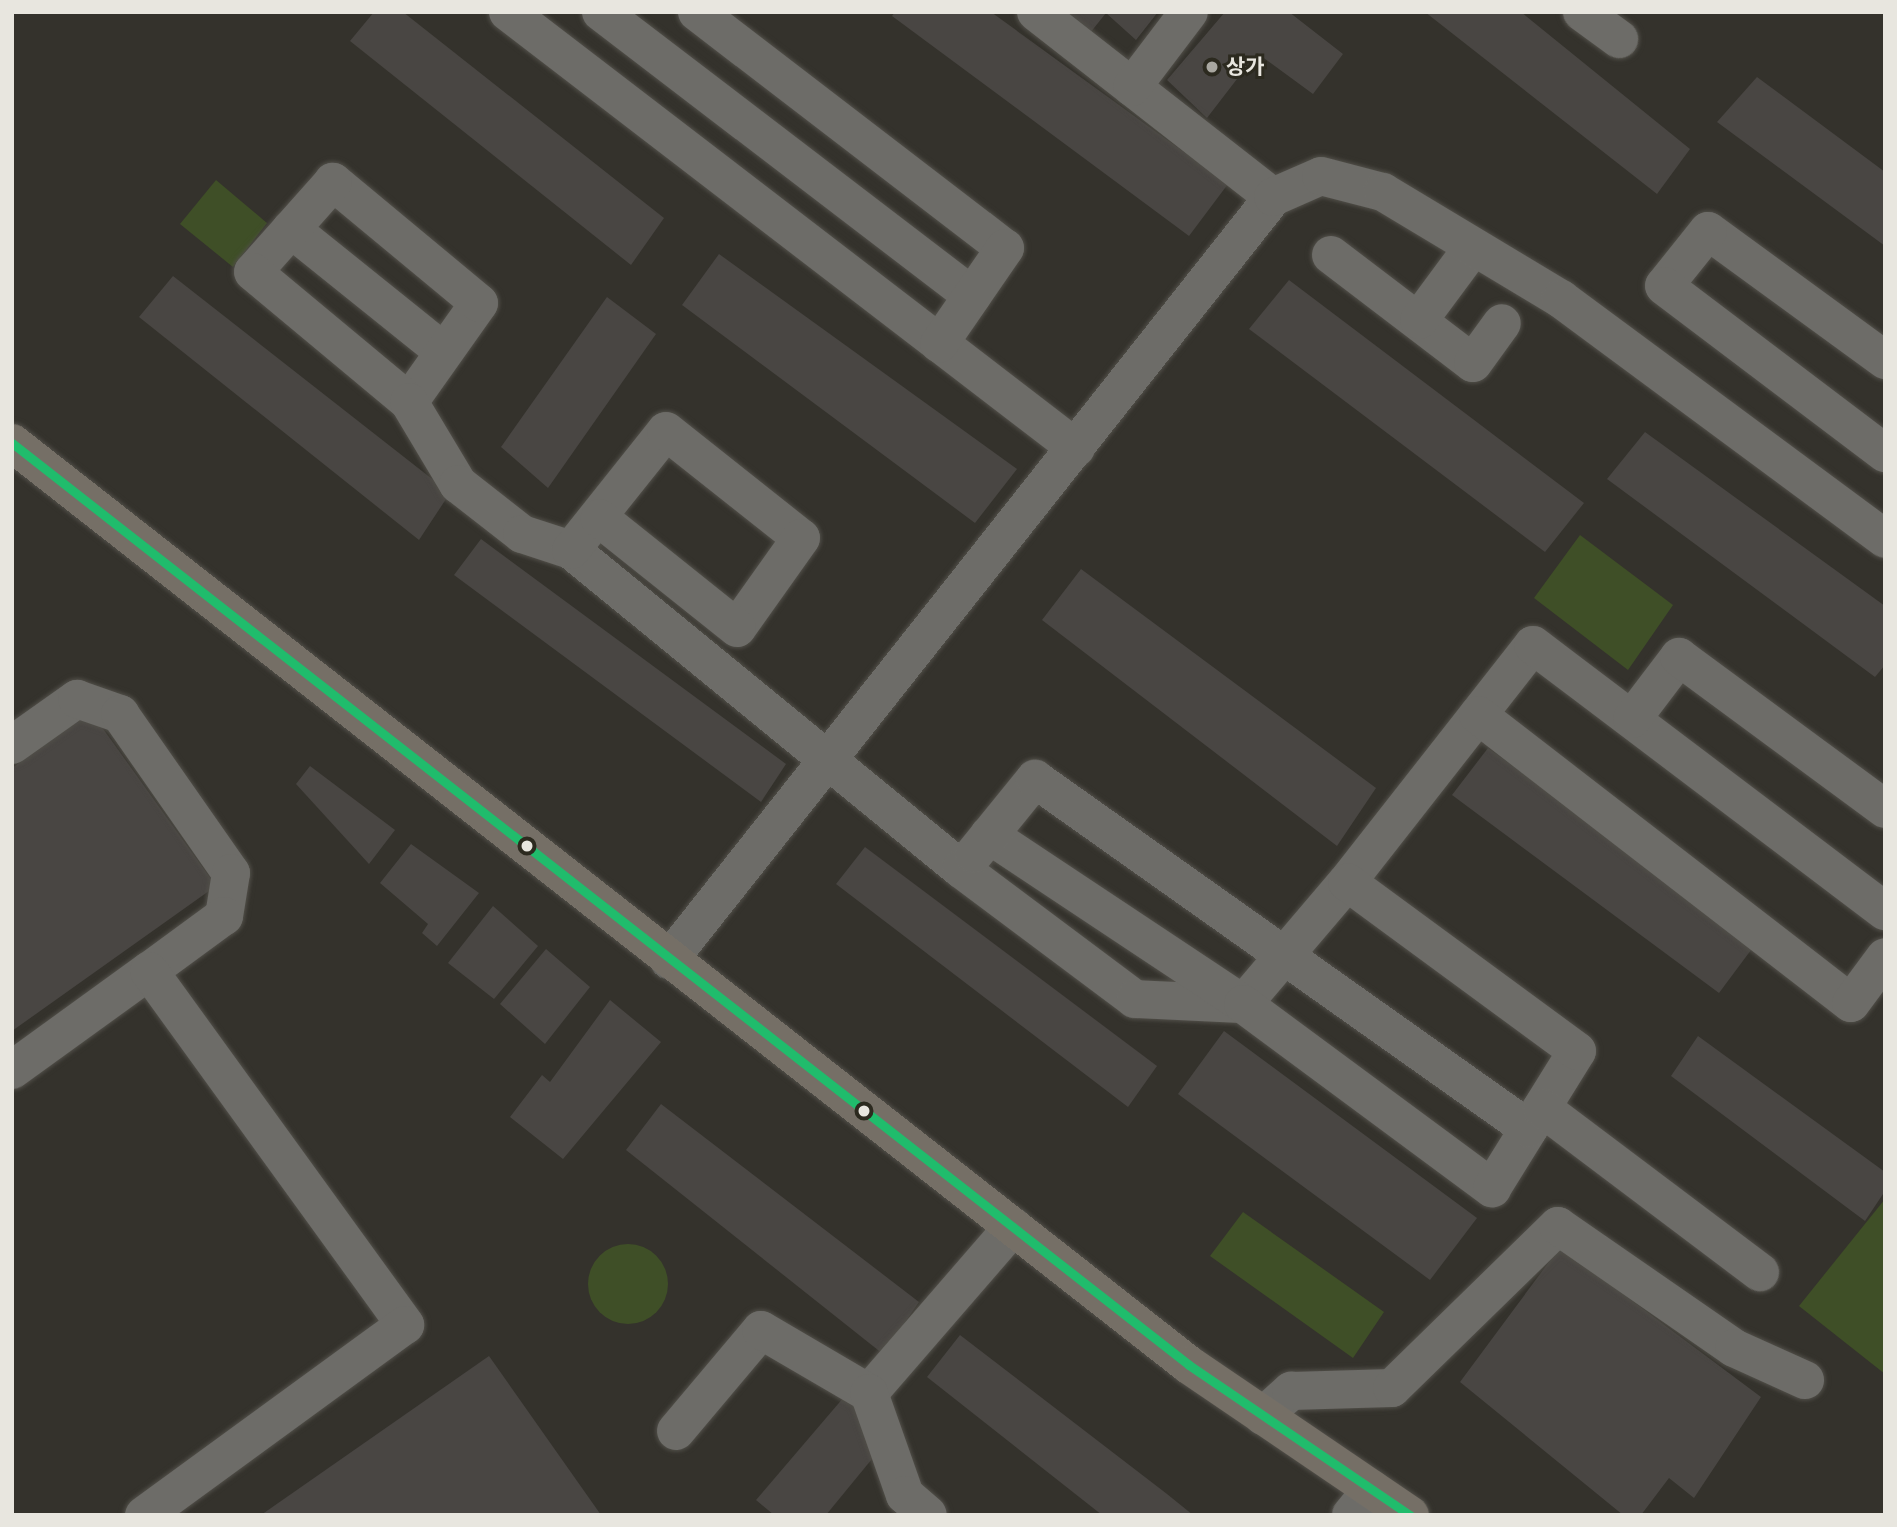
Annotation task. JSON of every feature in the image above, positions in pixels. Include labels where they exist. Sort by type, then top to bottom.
[{"type":"main road","points":[[12,443],[1189,1365],[1263,1416],[1361,1502],[1410,1515]]},
{"type":"lane","points":[[508,12],[1076,448]]},
{"type":"lane","points":[[601,12],[972,296]]},
{"type":"lane","points":[[696,12],[1005,248],[939,344]]},
{"type":"lane","points":[[1036,12],[1273,197]]},
{"type":"lane","points":[[1132,87],[1189,12]]},
{"type":"lane","points":[[1582,12],[1619,39]]},
{"type":"lane","points":[[680,145],[750,53]]},
{"type":"lane","points":[[670,960],[1273,197],[1321,176],[1383,192],[1561,299],[1885,539]]},
{"type":"lane","points":[[409,402],[479,303],[333,181],[253,272],[409,402],[458,484],[522,534],[571,550],[961,869],[1135,999],[1243,1004]]},
{"type":"lane","points":[[291,229],[444,352]]},
{"type":"lane","points":[[1885,360],[1708,231],[1664,286],[1885,453]]},
{"type":"lane","points":[[1419,320],[1473,247]]},
{"type":"lane","points":[[1331,255],[1473,363],[1502,323]]},
{"type":"lane","points":[[571,550],[666,431],[801,538],[737,628],[599,518]]},
{"type":"lane","points":[[1243,1004],[1348,882],[1533,645],[1885,911]]},
{"type":"lane","points":[[1632,719],[1679,657],[1885,809]]},
{"type":"lane","points":[[12,745],[77,699],[120,714],[231,873],[224,916],[12,1070]]},
{"type":"lane","points":[[1478,715],[1851,1003],[1885,957]]},
{"type":"lane","points":[[961,869],[1035,779],[1285,956],[1535,1119],[1760,1272]]},
{"type":"lane","points":[[989,835],[1243,1004],[1492,1188],[1577,1051],[1348,882]]},
{"type":"lane","points":[[144,1515],[405,1325],[149,971]]},
{"type":"lane","points":[[1263,1416],[1291,1391],[1392,1388],[1558,1226],[1734,1348],[1805,1380]]},
{"type":"lane","points":[[869,1393],[1013,1227]]},
{"type":"lane","points":[[676,1431],[761,1330],[869,1393],[905,1494],[928,1515]]},
{"type":"green space","points":[[216,180],[267,223],[233,267],[180,224]]},
{"type":"green space","points":[[1580,535],[1673,605],[1628,670],[1534,598]]},
{"type":"green space","points":[[1885,1199],[1885,1374],[1799,1306]]},
{"type":"green space","points":[[1243,1212],[1384,1312],[1353,1358],[1210,1256]]},
{"type":"green space","points":[[628,1244],[643,1247],[656,1256],[665,1269],[668,1284],[665,1299],[656,1312],[643,1321],[628,1324],[613,1321],[600,1312],[591,1299],[588,1284],[591,1269],[600,1256],[613,1247]]},
{"type":"building","points":[[374,12],[403,12],[664,218],[631,265],[350,41]]},
{"type":"building","points":[[895,12],[991,12],[1228,184],[1189,236],[892,16]]},
{"type":"building","points":[[1064,12],[1158,12],[1136,40],[1106,13],[1090,33]]},
{"type":"building","name":"상가","points":[[1225,12],[1289,12],[1343,54],[1313,94],[1257,53],[1207,118],[1167,80]]},
{"type":"building","points":[[1425,12],[1521,12],[1690,149],[1657,194]]},
{"type":"building","points":[[1757,77],[1885,172],[1885,246],[1717,122]]},
{"type":"building","points":[[719,254],[1017,469],[975,523],[682,305]]},
{"type":"building","points":[[173,276],[450,493],[419,540],[139,317]]},
{"type":"building","points":[[1289,280],[1584,503],[1545,552],[1249,329]]},
{"type":"building","points":[[607,297],[656,334],[548,488],[501,447]]},
{"type":"building","points":[[1645,432],[1885,606],[1885,665],[1875,677],[1607,479]]},
{"type":"building","points":[[481,539],[786,764],[761,802],[454,575]]},
{"type":"building","points":[[1081,569],[1376,788],[1337,846],[1042,620]]},
{"type":"building","points":[[91,712],[216,886],[12,1031],[12,768]]},
{"type":"building","points":[[1488,748],[1757,942],[1719,993],[1452,795]]},
{"type":"building","points":[[310,766],[395,830],[369,864],[296,784]]},
{"type":"building","points":[[411,844],[479,893],[437,946],[422,933],[428,924],[380,883]]},
{"type":"building","points":[[865,847],[1157,1066],[1128,1107],[836,884]]},
{"type":"building","points":[[493,906],[538,946],[494,999],[448,963]]},
{"type":"building","points":[[546,949],[590,987],[545,1044],[500,1004]]},
{"type":"building","points":[[610,1000],[661,1042],[563,1159],[510,1117],[542,1075],[550,1082]]},
{"type":"building","points":[[1224,1031],[1477,1218],[1430,1280],[1178,1094]]},
{"type":"building","points":[[1698,1036],[1885,1172],[1885,1191],[1865,1221],[1671,1076]]},
{"type":"building","points":[[661,1104],[919,1302],[883,1354],[626,1150]]},
{"type":"building","points":[[1560,1247],[1761,1397],[1694,1498],[1669,1478],[1641,1515],[1623,1515],[1460,1382]]},
{"type":"building","points":[[960,1335],[1193,1515],[1102,1515],[927,1377]]},
{"type":"building","points":[[489,1356],[601,1515],[261,1515]]},
{"type":"building","points":[[844,1397],[890,1437],[826,1515],[774,1515],[756,1500]]},
{"type":"transit line","points":[[12,443],[1189,1365],[1410,1515]]},
{"type":"place","name":"상가","points":[[1212,67]]}]
